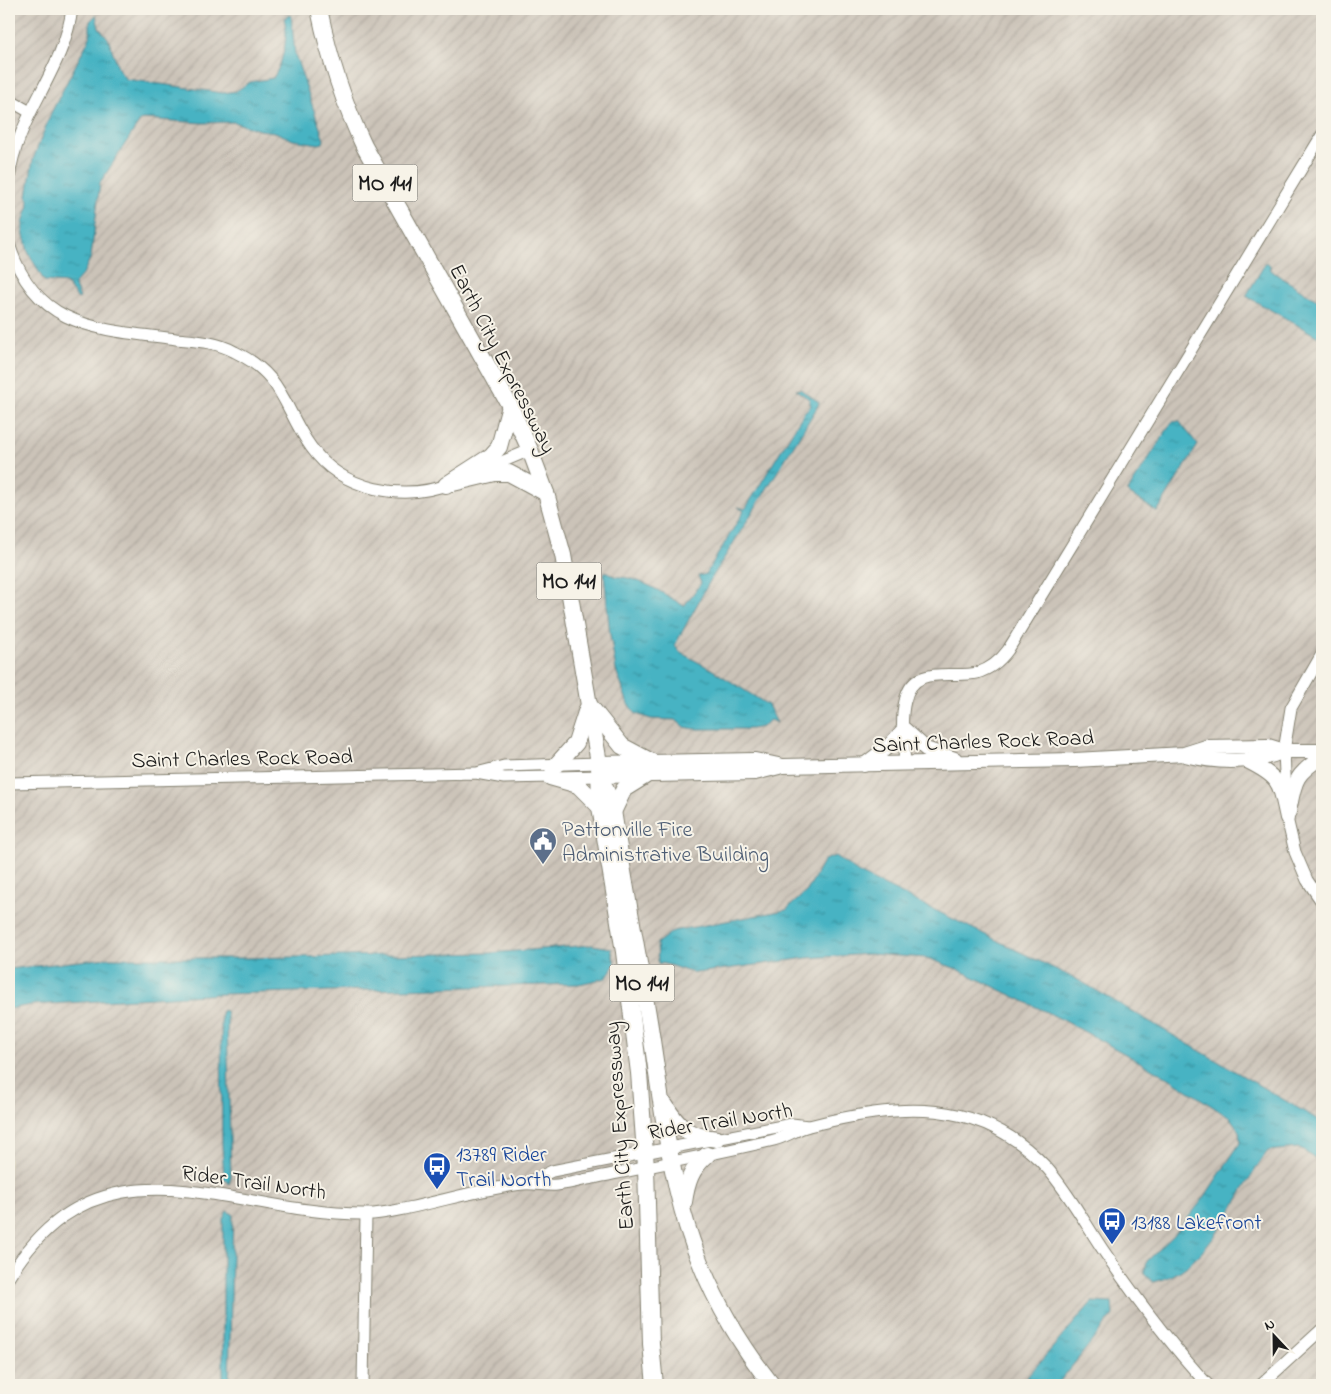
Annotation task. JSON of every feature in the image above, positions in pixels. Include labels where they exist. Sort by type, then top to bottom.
[{"type":"highway","name":"Earth City Expressway","points":[[319,9],[327,49],[355,127],[510,406],[530,450],[546,493],[569,582],[606,809],[632,1005],[645,1160],[651,1344],[655,1385]]},
{"type":"highway","points":[[446,485],[491,456],[499,448],[510,406]]},
{"type":"highway","points":[[446,485],[495,473],[508,473],[546,493]]},
{"type":"highway","points":[[589,705],[622,746],[648,769],[624,789],[606,809],[578,785],[553,771],[576,743],[589,705]]},
{"type":"highway","name":"Earth City Expressway","points":[[606,809],[683,1212],[716,1298],[742,1345],[772,1385]]},
{"type":"highway","points":[[662,1100],[684,1130],[692,1135],[717,1139]]},
{"type":"highway","points":[[683,1212],[689,1177],[696,1164],[706,1155]]},
{"type":"main road","points":[[864,765],[889,746],[904,729],[926,748],[963,762]]},
{"type":"main road","name":"Saint Charles Rock Road","points":[[600,770],[648,769],[755,773],[783,766],[905,764],[1184,754],[1206,747],[1268,746],[1284,751],[1322,751]]},
{"type":"main road","name":"Saint Charles Rock Road","points":[[1184,754],[1206,760],[1268,759],[1284,751]]},
{"type":"main road","points":[[1288,818],[1295,782],[1302,772],[1322,757]]},
{"type":"main road","points":[[1244,759],[1269,772],[1279,782],[1288,818]]},
{"type":"street","points":[[9,179],[15,146],[30,112],[62,52],[72,9]]},
{"type":"street","points":[[9,100],[30,112]]},
{"type":"street","points":[[905,764],[904,729],[906,695],[911,687],[922,678],[947,673],[975,673],[995,664],[1008,650],[1322,135]]},
{"type":"street","points":[[9,244],[24,280],[43,301],[64,317],[98,328],[214,344],[252,361],[270,377],[285,396],[313,449],[341,474],[360,484],[396,492],[411,493],[446,485],[530,450]]},
{"type":"street","points":[[1322,654],[1291,708],[1284,751],[1288,818],[1300,867],[1322,902]]},
{"type":"street","name":"Saint Charles Rock Road","points":[[9,783],[476,773],[504,766],[553,771],[600,770]]},
{"type":"street","name":"Rider Trail North","points":[[671,1155],[706,1155],[777,1139],[808,1126],[901,1109],[955,1114],[981,1122],[1020,1144],[1048,1169],[1132,1293],[1208,1385]]},
{"type":"street","name":"Rider Trail North","points":[[9,1277],[30,1245],[58,1221],[73,1210],[126,1190],[144,1188],[174,1189],[334,1214],[366,1214],[523,1184],[552,1171],[645,1160],[671,1155],[717,1139],[792,1124],[808,1126]]},
{"type":"street","points":[[363,1385],[366,1214]]},
{"type":"street","points":[[1261,1385],[1321,1330]]},
{"type":"shaded area","points":[[9,9],[1322,9],[1322,1385],[9,1385]]},
{"type":"water","points":[[96,15],[99,28],[108,38],[119,70],[126,79],[223,93],[236,91],[250,82],[273,78],[280,65],[284,49],[286,33],[284,18],[291,15],[295,54],[324,140],[323,143],[319,144],[293,140],[275,132],[259,130],[233,122],[203,123],[144,119],[140,121],[100,183],[91,257],[83,274],[74,284],[80,298],[78,299],[66,283],[44,281],[28,252],[23,222],[29,205],[27,196],[33,159],[51,113],[90,37],[90,21]]},
{"type":"water","points":[[1266,262],[1276,274],[1322,303],[1322,339],[1246,296]]},
{"type":"water","points":[[800,389],[819,402],[818,406],[710,581],[675,645],[681,653],[711,669],[768,705],[777,723],[770,720],[762,727],[751,729],[695,729],[684,727],[676,720],[651,719],[636,714],[628,704],[616,670],[610,635],[604,573],[606,571],[613,576],[643,583],[684,606],[701,583],[698,576],[706,574],[744,511],[738,507],[745,509],[805,411],[811,406],[809,399],[796,390]]},
{"type":"water","points":[[1179,421],[1198,445],[1157,512],[1127,492],[1172,422]]},
{"type":"water","points":[[835,856],[859,873],[1082,982],[1322,1122],[1322,1162],[1298,1148],[1268,1151],[1233,1208],[1206,1247],[1191,1263],[1173,1275],[1153,1282],[1144,1274],[1147,1261],[1174,1235],[1203,1199],[1240,1143],[1239,1130],[1230,1118],[1169,1078],[1063,1020],[957,969],[927,958],[870,954],[807,958],[696,973],[658,963],[657,943],[673,931],[786,910],[807,891],[824,860]]},
{"type":"water","points":[[592,945],[611,948],[615,964],[606,978],[579,984],[223,994],[31,1005],[9,1009],[9,969],[107,958],[246,958],[490,953]]},
{"type":"water","points":[[223,1010],[226,1011],[227,1017],[231,1177],[229,1184],[224,1178],[222,1146],[221,1012]]},
{"type":"water","points":[[227,1211],[233,1214],[229,1385],[223,1385],[223,1219]]},
{"type":"water","points":[[1092,1302],[1112,1303],[1113,1315],[1057,1385],[1020,1385]]},
{"type":"place","name":"Pattonville Fire Administrative Building","points":[[543,865]]},
{"type":"place","name":"13789 Rider Trail North","points":[[437,1190]]},
{"type":"place","name":"13188 Lakefront","points":[[1112,1245]]}]
